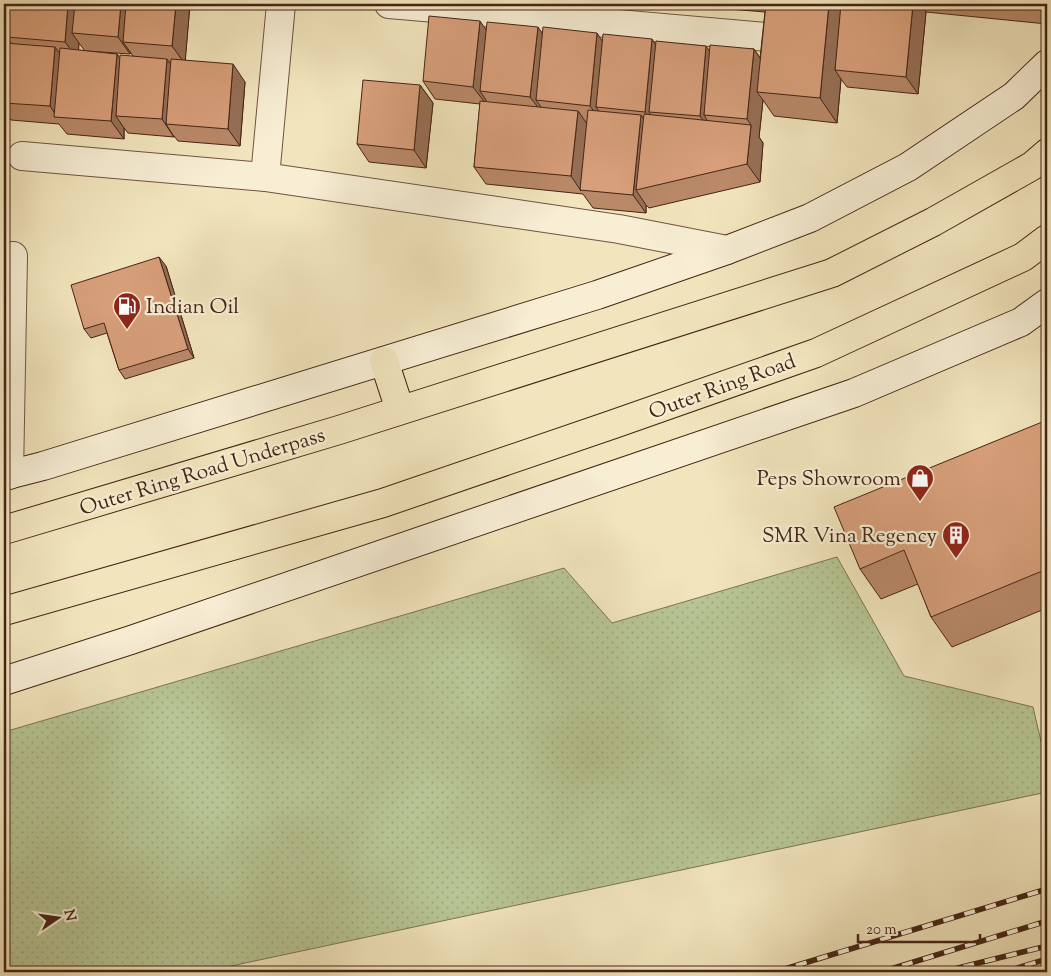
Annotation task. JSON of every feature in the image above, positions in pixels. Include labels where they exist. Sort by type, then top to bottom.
[{"type":"highway","points":[[384,361],[400,410],[832,273],[933,222],[1032,166],[1047,153]]},
{"type":"highway","name":"Outer Ring Road","points":[[4,611],[383,503],[605,428],[816,353],[1023,257],[1047,239]]},
{"type":"highway","name":"Outer Ring Road Underpass","points":[[4,530],[400,410]]},
{"type":"street","points":[[265,177],[281,4]]},
{"type":"street","points":[[389,4],[767,37]]},
{"type":"street","points":[[13,256],[7,476],[598,295],[727,250],[810,218],[908,167],[1014,96],[1047,64]]},
{"type":"street","points":[[22,156],[265,177],[619,229],[727,250]]},
{"type":"street","points":[[4,681],[131,640],[854,393],[1021,322],[1047,303]]},
{"type":"green space","points":[[837,557],[904,676],[1033,707],[1047,767],[1047,792],[203,972],[4,972],[4,732],[564,568],[612,623]]},
{"type":"building","points":[[10,4],[68,4],[65,42],[7,37]]},
{"type":"building","points":[[75,4],[121,4],[118,37],[72,33]]},
{"type":"building","points":[[126,4],[176,4],[172,46],[123,42]]},
{"type":"building","points":[[766,4],[829,4],[820,98],[757,92]]},
{"type":"building","points":[[841,4],[913,4],[906,77],[835,70]]},
{"type":"building","points":[[429,16],[480,21],[473,87],[423,81]]},
{"type":"building","points":[[487,22],[538,27],[530,97],[480,91]]},
{"type":"building","points":[[543,27],[597,33],[590,106],[536,100]]},
{"type":"building","points":[[603,34],[652,39],[645,112],[596,107]]},
{"type":"building","points":[[656,41],[706,46],[700,116],[649,112]]},
{"type":"building","points":[[4,43],[55,47],[50,106],[4,103]]},
{"type":"building","points":[[710,45],[754,49],[747,119],[704,115]]},
{"type":"building","points":[[60,48],[117,54],[111,121],[54,117]]},
{"type":"building","points":[[120,55],[167,59],[162,119],[116,116]]},
{"type":"building","points":[[171,59],[233,64],[228,129],[166,124]]},
{"type":"building","points":[[363,80],[420,85],[414,150],[357,144]]},
{"type":"building","points":[[480,101],[578,111],[571,176],[474,167]]},
{"type":"building","points":[[588,110],[641,115],[633,195],[580,190]]},
{"type":"building","points":[[644,114],[751,125],[747,164],[636,190]]},
{"type":"building","points":[[159,257],[188,349],[119,370],[104,323],[84,329],[71,285]]},
{"type":"building","name":"SMR Vina Regency","points":[[1047,420],[1047,569],[931,617],[904,550],[860,569],[834,507]]},
{"type":"railway","points":[[775,972],[1047,889]]},
{"type":"railway","points":[[881,972],[1047,921]]},
{"type":"railway","points":[[942,972],[1047,946]]},
{"type":"railway","points":[[1004,972],[1047,959]]},
{"type":"place","name":"Indian Oil","points":[[127,330]]},
{"type":"place","name":"Peps Showroom","points":[[920,502]]},
{"type":"place","name":"SMR Vina Regency","points":[[956,559]]}]
